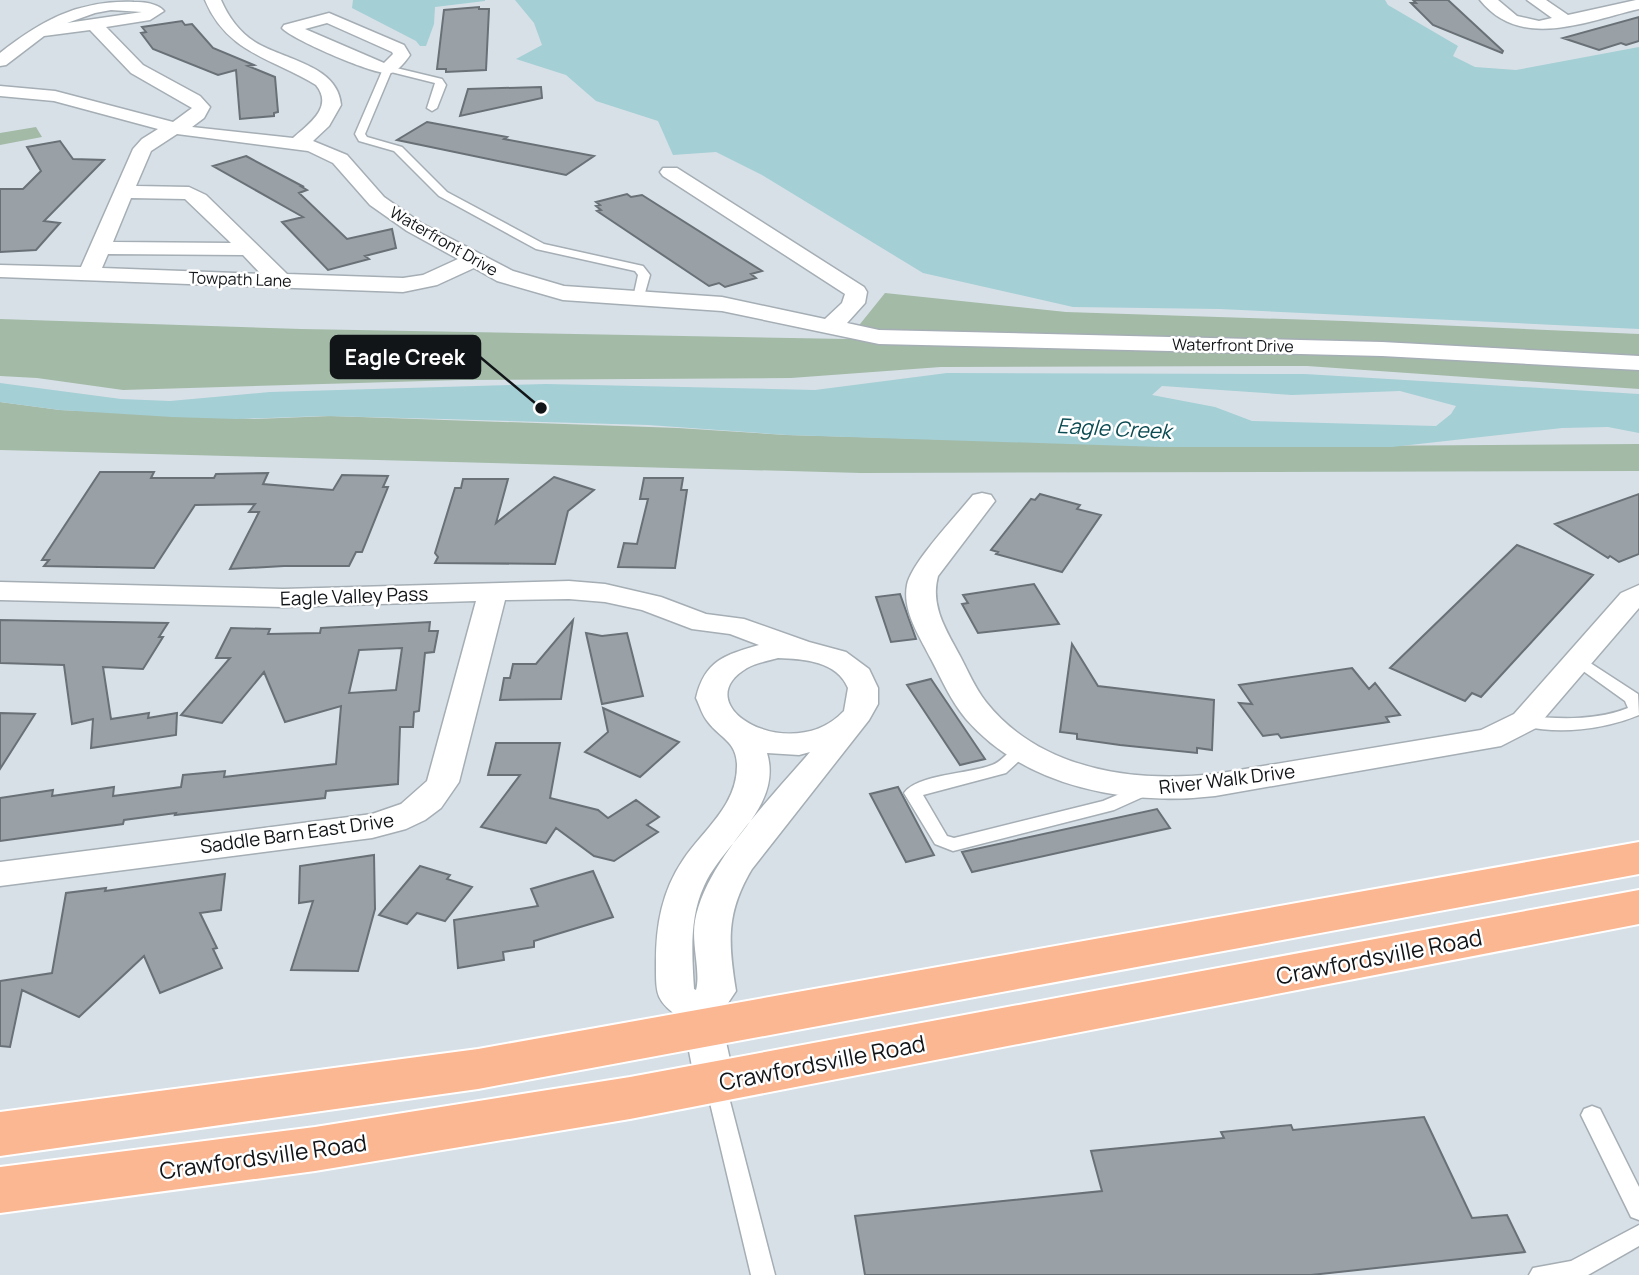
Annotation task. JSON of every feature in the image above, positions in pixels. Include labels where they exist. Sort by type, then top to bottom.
[{"type":"main road","points":[[0,1134],[369,1086],[702,1021],[1639,858]]},
{"type":"main road","name":"Crawfordsville Road","points":[[0,1190],[476,1125],[1639,907]]},
{"type":"street","points":[[212,0],[228,24],[247,43],[305,70],[322,81],[331,92],[332,108],[322,125],[300,142]]},
{"type":"street","points":[[1488,0],[1512,20],[1545,26],[1639,4]]},
{"type":"street","points":[[1535,0],[1567,21]]},
{"type":"street","points":[[0,61],[34,33],[82,10],[119,5],[156,10],[147,16],[34,33]]},
{"type":"street","points":[[322,81],[388,69],[402,55],[401,51],[329,18],[290,28],[365,62],[388,69]]},
{"type":"street","points":[[89,273],[145,146],[201,110],[200,104],[137,69],[93,24]]},
{"type":"street","name":"Waterfront Drive","points":[[0,91],[43,93],[171,128],[300,142],[322,149],[340,159],[368,192],[388,210],[475,260],[518,281],[555,291],[607,298],[639,298],[740,307],[879,337],[1382,349],[1639,363]]},
{"type":"street","points":[[670,172],[856,292],[857,296],[850,308],[828,328]]},
{"type":"street","points":[[124,192],[189,193],[200,198],[280,280]]},
{"type":"street","points":[[100,247],[250,249]]},
{"type":"street","name":"Towpath Lane","points":[[0,271],[408,285],[429,280],[475,260]]},
{"type":"street","name":"River Walk Drive","points":[[982,501],[924,575],[918,594],[968,700],[990,726],[1023,749],[1090,777],[1148,788],[1201,786],[1469,743],[1507,732],[1525,721],[1578,660],[1637,599]]},
{"type":"street","name":"Eagle Valley Pass","points":[[0,591],[283,598],[545,589],[606,593],[662,606],[702,623],[734,625],[801,650],[832,657],[858,678],[863,700],[860,711],[726,881],[711,920],[710,945],[717,991],[702,1021]]},
{"type":"street","name":"Saddle Barn East Drive","points":[[0,874],[382,825],[401,819],[424,805],[443,782],[493,591]]},
{"type":"street","points":[[702,623],[722,653],[725,670],[713,685],[711,703],[720,720],[746,737],[777,744],[810,742],[839,732],[852,721]]},
{"type":"street","name":"Eagle Valley Pass","points":[[725,670],[753,654],[776,649],[801,650]]},
{"type":"street","points":[[715,1082],[702,1021],[675,995],[676,925],[684,891],[692,874],[740,813],[748,796],[754,779],[754,762],[746,737]]},
{"type":"lane","points":[[432,108],[441,85],[439,81],[388,69],[360,134],[363,139],[398,149],[443,194],[540,247],[639,268],[643,275],[639,298]]},
{"type":"lane","points":[[1525,721],[1560,725],[1619,719],[1637,710],[1632,698],[1578,660]]},
{"type":"lane","points":[[1023,749],[1000,769],[921,788],[913,793],[941,840],[953,845],[1031,826],[1108,806],[1148,788]]},
{"type":"lane","points":[[715,1082],[763,1275]]},
{"type":"lane","points":[[1592,1115],[1639,1210]]},
{"type":"lane","points":[[1541,1275],[1574,1271],[1639,1235]]},
{"type":"green space","points":[[36,127],[42,137],[0,145],[0,133]]},
{"type":"green space","points":[[885,293],[1066,312],[1639,334],[1639,389],[1307,366],[941,367],[791,378],[461,380],[123,390],[37,378],[0,376],[0,319],[301,329],[848,339]]},
{"type":"green space","points":[[0,402],[60,410],[255,419],[331,416],[678,428],[787,435],[1207,447],[1639,444],[1639,471],[861,473],[0,450]]},
{"type":"water","points":[[353,0],[485,1],[435,7],[434,24],[426,46],[420,46],[416,41],[352,8]]},
{"type":"water","points":[[515,0],[1385,0],[1388,5],[1458,46],[1453,56],[1475,67],[1516,70],[1639,47],[1639,329],[1220,309],[1073,307],[923,273],[762,175],[716,152],[673,155],[658,121],[596,101],[566,75],[516,59],[542,45],[534,23]]},
{"type":"water","name":"Eagle Creek","points":[[947,373],[1305,374],[1639,394],[1639,433],[1608,427],[1562,428],[1392,447],[1160,447],[787,435],[648,425],[324,416],[236,419],[172,417],[60,410],[0,402],[0,383],[121,399],[170,401],[270,392],[546,384],[815,390]],"holes":[[[1162,386],[1292,395],[1400,391],[1456,406],[1451,414],[1436,426],[1252,421],[1215,407],[1152,395]]]},
{"type":"building","points":[[1413,0],[1448,0],[1503,51],[1502,53],[1433,25],[1411,3],[1416,3]]},
{"type":"building","points":[[479,7],[489,9],[486,70],[446,72],[446,69],[437,69],[444,10]]},
{"type":"building","points":[[1639,17],[1639,41],[1626,45],[1621,43],[1599,50],[1563,38]]},
{"type":"building","points":[[182,21],[185,25],[192,24],[213,48],[275,77],[278,112],[274,113],[274,116],[240,119],[236,70],[218,75],[153,49],[141,33],[146,32],[142,27]]},
{"type":"building","points":[[541,87],[542,98],[460,116],[468,89]]},
{"type":"building","points":[[427,122],[594,156],[566,175],[397,140]]},
{"type":"building","points":[[60,141],[73,159],[104,160],[44,221],[60,223],[36,250],[0,252],[0,189],[23,189],[41,171],[27,147]]},
{"type":"building","points":[[246,156],[304,187],[307,190],[299,193],[347,239],[392,229],[396,248],[365,256],[369,259],[328,270],[282,222],[303,217],[213,166]]},
{"type":"building","points":[[627,194],[631,197],[642,195],[762,271],[751,274],[756,278],[725,287],[719,283],[709,286],[597,211],[601,210],[596,206],[600,205],[596,202]]},
{"type":"building","points":[[100,472],[154,472],[151,478],[214,478],[216,474],[268,473],[263,484],[333,490],[342,475],[388,476],[383,487],[388,487],[362,552],[356,552],[349,566],[230,569],[259,512],[249,512],[255,504],[195,505],[154,568],[44,566],[49,560],[42,560]]},
{"type":"building","points":[[554,477],[594,490],[568,511],[555,564],[435,563],[438,557],[435,553],[455,488],[461,488],[463,479],[508,479],[496,523]]},
{"type":"building","points":[[644,478],[683,478],[681,490],[687,490],[675,568],[618,567],[624,543],[637,544],[648,499],[640,499]]},
{"type":"building","points":[[1040,494],[1080,505],[1077,509],[1101,515],[1062,572],[996,554],[998,552],[991,550],[1031,499],[1035,500]]},
{"type":"building","points":[[1639,494],[1639,554],[1619,562],[1610,556],[1608,558],[1555,524]]},
{"type":"building","points":[[1517,545],[1593,575],[1481,697],[1472,693],[1465,701],[1390,668]]},
{"type":"building","points":[[1034,584],[1059,624],[978,633],[962,604],[968,603],[963,595]]},
{"type":"building","points":[[900,594],[916,639],[891,642],[876,597]]},
{"type":"building","points":[[0,620],[168,623],[159,637],[163,637],[143,669],[103,667],[111,719],[149,713],[148,718],[177,713],[176,735],[91,748],[93,719],[72,724],[64,665],[0,663]]},
{"type":"building","points":[[573,620],[561,699],[500,700],[504,678],[510,678],[513,664],[536,664]]},
{"type":"building","points":[[430,622],[429,631],[438,631],[434,652],[425,653],[419,711],[414,712],[413,727],[400,727],[398,784],[326,791],[325,798],[175,815],[176,813],[124,820],[123,824],[0,841],[0,798],[53,790],[52,796],[114,787],[113,796],[181,787],[183,775],[225,771],[224,777],[336,764],[341,706],[285,722],[264,672],[222,723],[181,715],[230,658],[216,658],[231,628],[270,629],[268,634],[320,633],[321,628]],"holes":[[[402,648],[396,690],[349,693],[359,650]]]},
{"type":"building","points":[[586,633],[602,636],[627,633],[643,696],[602,704]]},
{"type":"building","points":[[1072,644],[1098,686],[1214,700],[1212,750],[1197,748],[1197,753],[1120,745],[1077,739],[1077,734],[1060,732]]},
{"type":"building","points":[[1352,668],[1369,689],[1375,683],[1400,715],[1386,717],[1389,722],[1281,738],[1278,734],[1263,736],[1239,703],[1252,704],[1239,685]]},
{"type":"building","points":[[931,679],[985,759],[960,765],[907,685]]},
{"type":"building","points":[[603,708],[679,742],[640,777],[585,752],[608,732]]},
{"type":"building","points":[[0,713],[35,714],[0,769]]},
{"type":"building","points":[[496,743],[560,743],[550,798],[598,810],[608,818],[636,800],[659,817],[647,825],[658,832],[614,861],[594,856],[556,828],[546,843],[481,827],[520,775],[488,775]]},
{"type":"building","points":[[898,787],[934,855],[906,862],[870,794]]},
{"type":"building","points":[[1157,809],[1170,828],[972,872],[962,852]]},
{"type":"building","points":[[374,855],[375,909],[358,971],[291,970],[313,901],[299,903],[300,866]]},
{"type":"building","points":[[420,866],[450,875],[447,879],[472,887],[445,921],[417,913],[407,924],[379,915]]},
{"type":"building","points":[[593,871],[613,917],[534,941],[534,947],[503,952],[504,960],[458,968],[454,920],[538,906],[531,889]]},
{"type":"building","points":[[225,874],[221,910],[200,913],[217,948],[213,949],[222,968],[160,993],[144,956],[79,1017],[22,990],[10,1047],[0,1046],[0,981],[52,973],[66,893],[106,888],[105,891]]},
{"type":"building","points":[[1424,1117],[1472,1218],[1507,1215],[1525,1252],[1311,1275],[865,1275],[855,1216],[1102,1191],[1091,1151],[1224,1138],[1221,1132],[1291,1125],[1293,1130]]},
{"type":"place","name":"Eagle Creek","points":[[541,408]]}]
